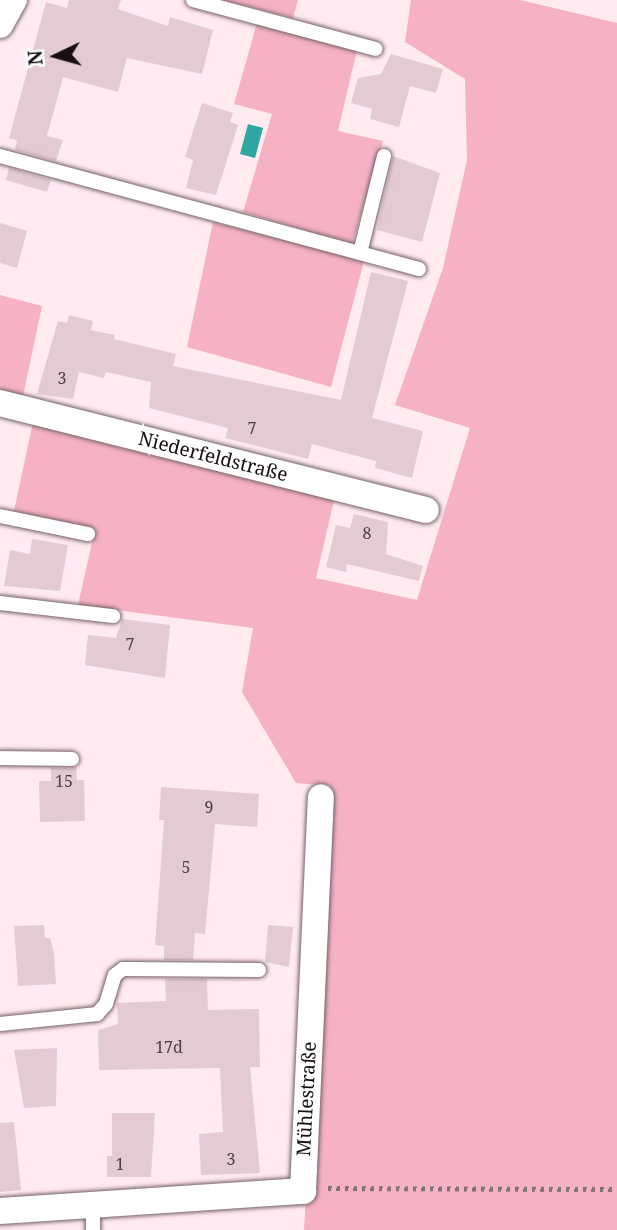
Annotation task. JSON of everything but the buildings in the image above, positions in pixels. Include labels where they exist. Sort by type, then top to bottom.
[{"type":"street","points":[[0,25],[14,0]]},
{"type":"street","name":"Niederfeldstraße","points":[[0,403],[426,510]]},
{"type":"street","name":"Mühlestraße","points":[[303,1191],[321,797]]},
{"type":"street","points":[[0,1211],[303,1191]]},
{"type":"lane","points":[[193,0],[376,49]]},
{"type":"lane","points":[[0,156],[419,269]]},
{"type":"lane","points":[[360,253],[384,156]]},
{"type":"lane","points":[[0,516],[88,534]]},
{"type":"lane","points":[[0,603],[113,616]]},
{"type":"lane","points":[[0,758],[72,758]]},
{"type":"lane","points":[[0,1024],[97,1014],[106,1004],[115,975],[122,969],[259,970]]},
{"type":"lane","points":[[93,1203],[93,1230]]},
{"type":"path","points":[[303,1191],[349,1185],[617,1189]]},
{"type":"shaded area","points":[[223,0],[298,0],[293,18]]},
{"type":"shaded area","points":[[411,0],[520,0],[617,23],[617,1230],[304,1230],[330,786],[296,783],[242,692],[253,628],[78,605],[95,529],[14,511],[33,422],[335,496],[316,578],[417,600],[470,428],[395,405],[443,268],[467,160],[465,79],[405,42]]},
{"type":"shaded area","points":[[257,23],[357,50],[338,131],[383,141],[352,244],[243,212],[272,114],[234,104]]},
{"type":"shaded area","points":[[213,222],[364,261],[331,387],[187,347]]},
{"type":"shaded area","points":[[0,295],[42,306],[23,396],[0,392]]},
{"type":"water","points":[[248,124],[263,128],[255,158],[240,154]]}]
